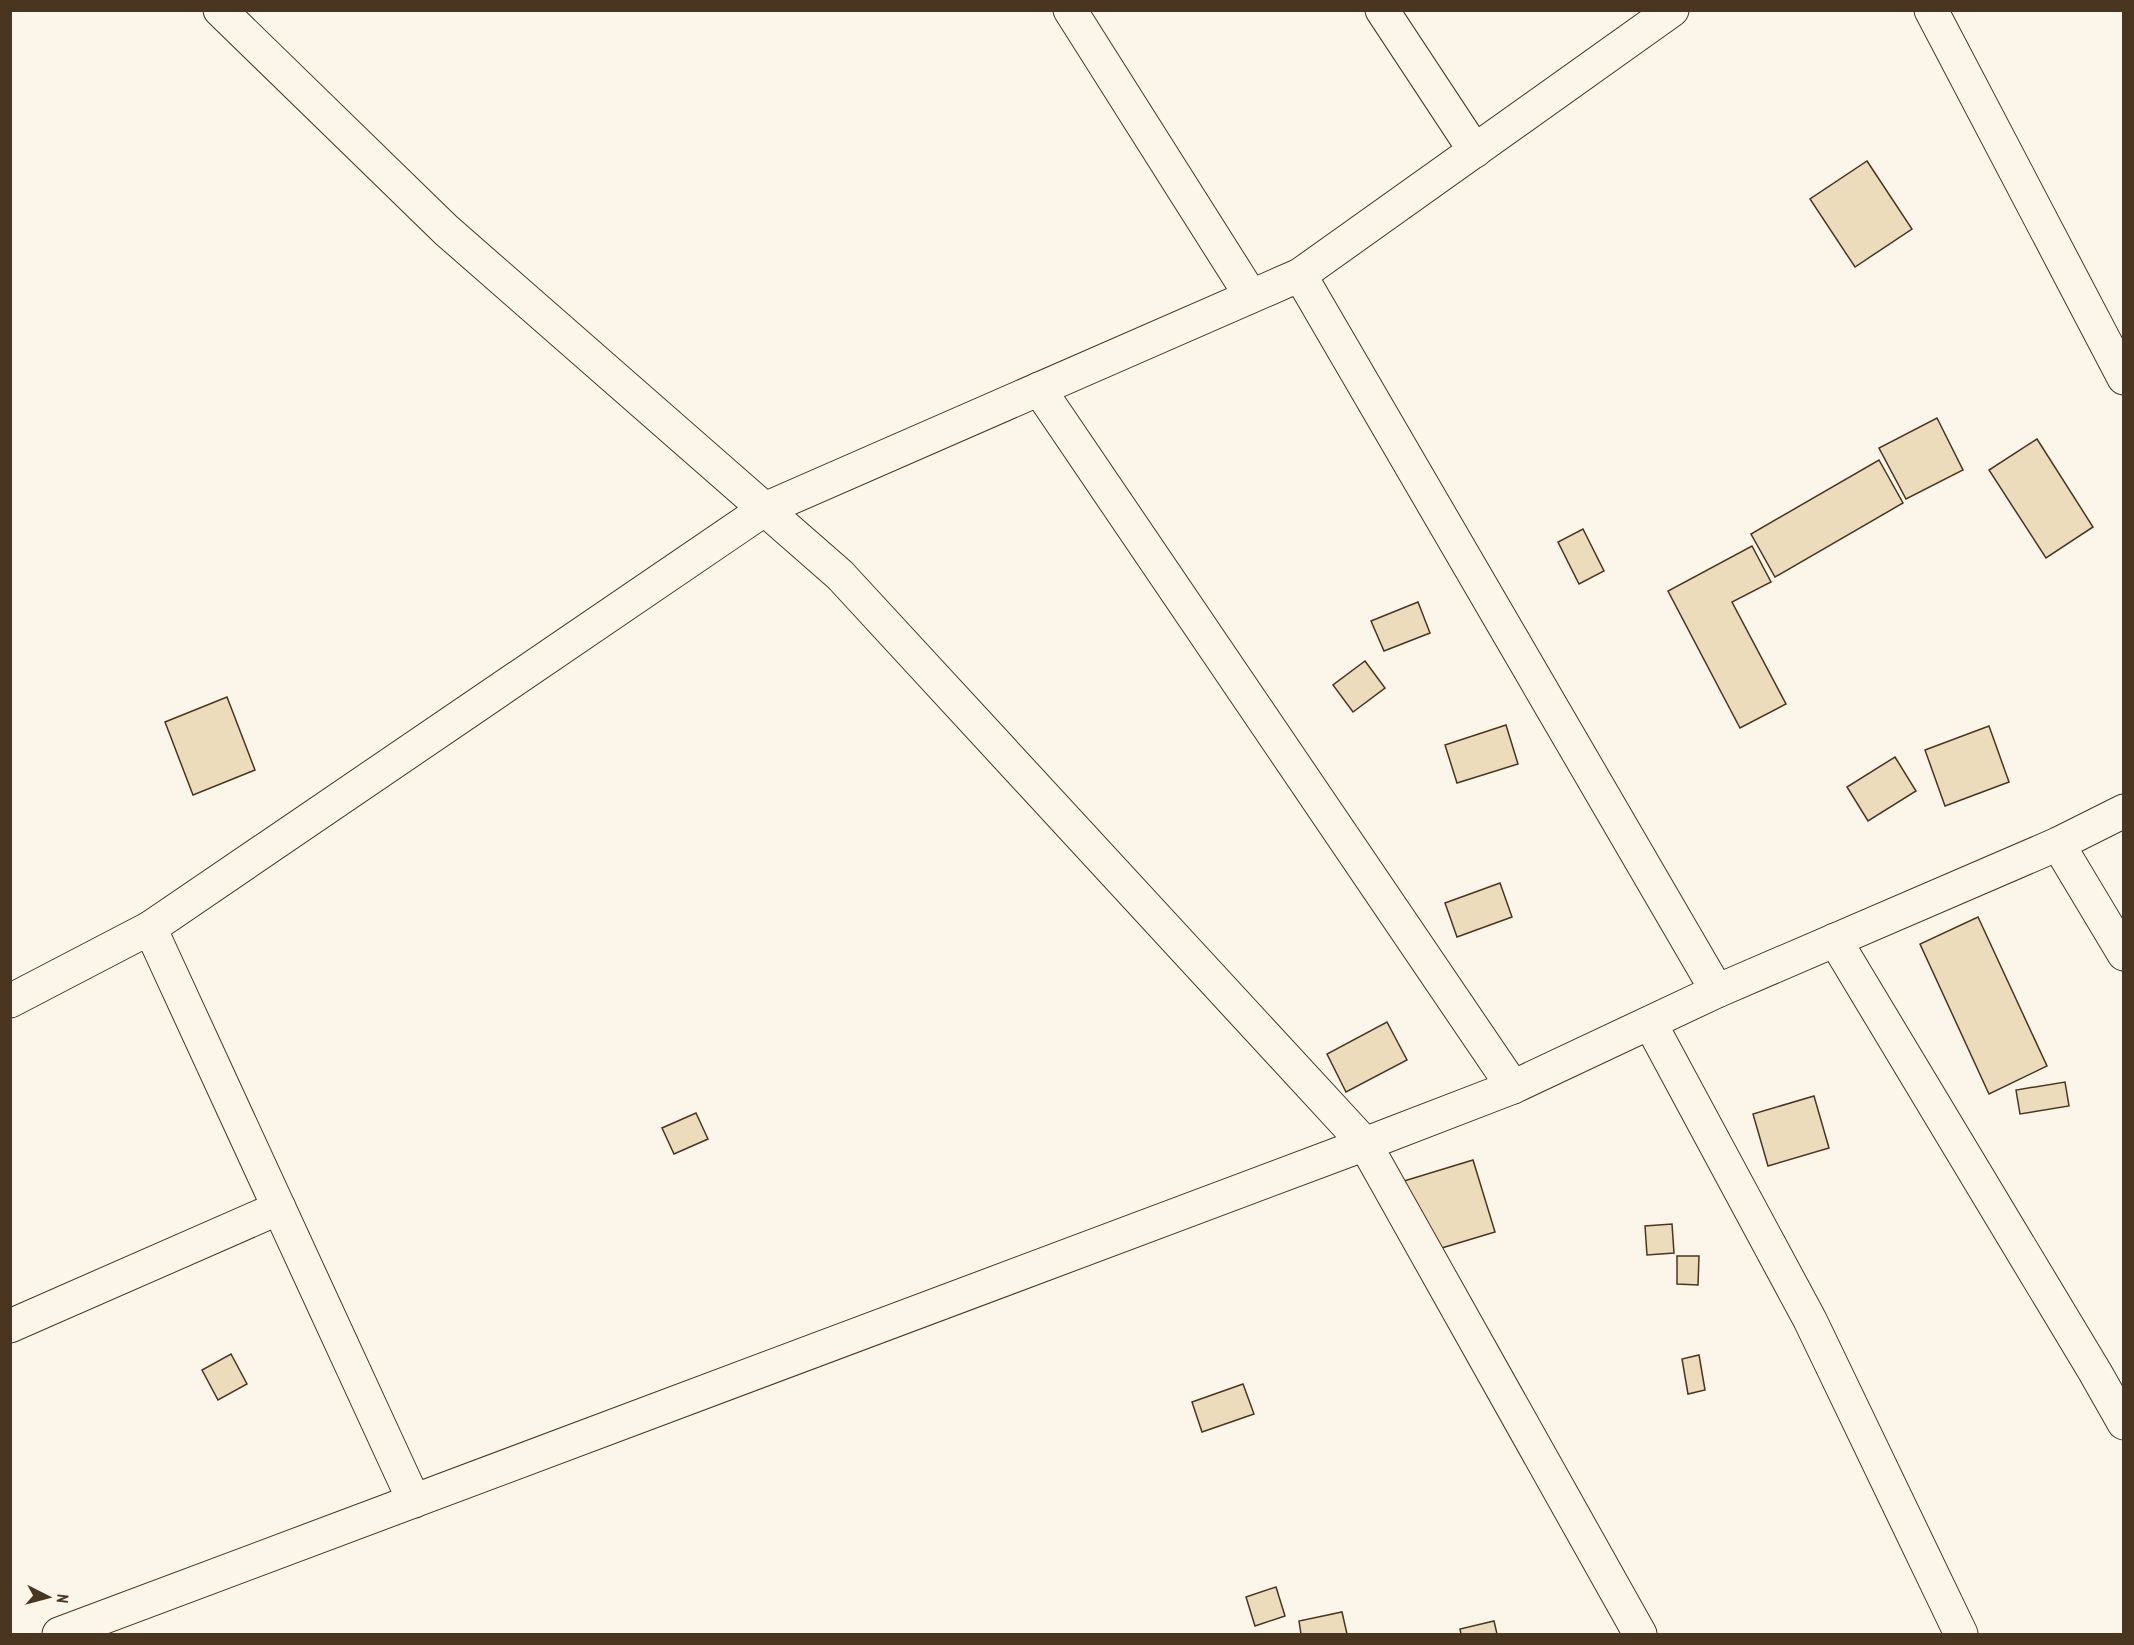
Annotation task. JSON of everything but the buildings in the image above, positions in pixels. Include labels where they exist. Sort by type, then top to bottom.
[{"type":"street","points":[[220,10],[446,230],[840,575],[1365,1144],[1640,1635]]},
{"type":"street","points":[[1070,10],[1251,296]]},
{"type":"street","points":[[1382,10],[1475,151]]},
{"type":"street","points":[[10,1001],[150,928],[765,509],[1300,275],[1672,10]]},
{"type":"street","points":[[1931,10],[2124,378]]},
{"type":"street","points":[[1300,275],[1717,992]]},
{"type":"street","points":[[1039,389],[1513,1087]]},
{"type":"street","points":[[59,1635],[1513,1087],[1717,992],[2058,844],[2124,811]]},
{"type":"street","points":[[2058,844],[2124,954]]},
{"type":"street","points":[[150,928],[414,1501]]},
{"type":"street","points":[[1836,940],[2124,1423]]},
{"type":"street","points":[[1650,1023],[1810,1320],[1961,1635]]},
{"type":"street","points":[[10,1326],[279,1208]]}]
